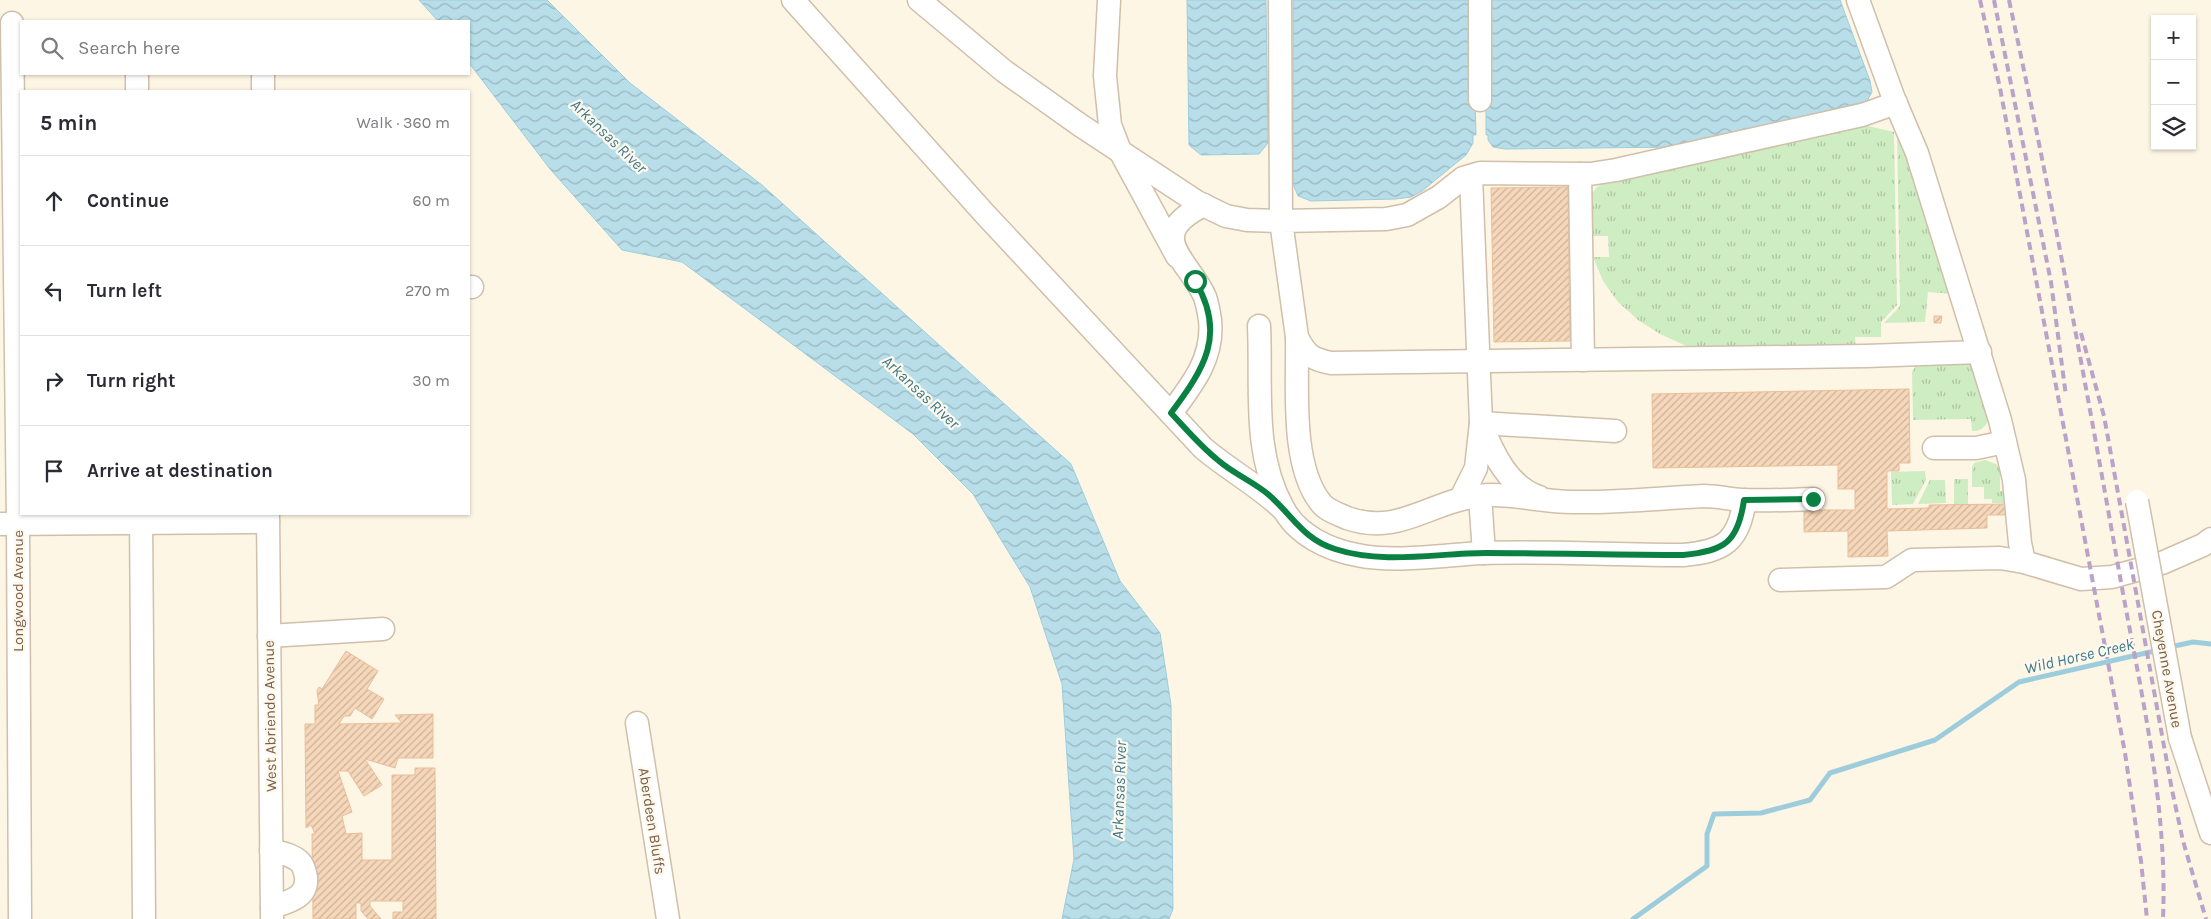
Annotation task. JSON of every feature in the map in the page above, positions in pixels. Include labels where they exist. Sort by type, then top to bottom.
[{"type":"street","points":[[793,0],[984,213],[1209,453],[1268,494],[1295,524],[1311,538],[1334,549],[1358,556],[1385,557],[1484,553],[1683,555],[1707,553],[1722,546],[1736,534],[1742,520],[1744,500]]},
{"type":"street","points":[[918,0],[1004,71],[1120,151],[1204,205],[1226,216],[1246,220],[1386,219],[1407,215],[1439,197],[1463,178],[1480,173],[1580,174],[1616,170],[1862,115],[1896,103]]},
{"type":"street","points":[[1109,0],[1105,76],[1110,125],[1120,151],[1177,256],[1205,298],[1210,320],[1210,340],[1204,364],[1194,383],[1171,413]]},
{"type":"street","points":[[1280,0],[1281,220],[1297,337],[1299,443],[1303,467],[1310,485],[1321,504],[1338,514],[1355,520],[1377,523],[1395,522],[1471,497],[1504,495],[1569,502],[1623,502],[1706,496],[1744,500],[1813,499]]},
{"type":"street","points":[[1480,0],[1480,100]]},
{"type":"street","points":[[1858,0],[1896,103],[1918,153],[1980,352],[2014,480],[2020,542],[2024,562]]},
{"type":"street","name":"Longwood Avenue","points":[[11,23],[9,524],[20,919]]},
{"type":"street","points":[[137,75],[137,90]]},
{"type":"street","points":[[263,75],[263,90]]},
{"type":"street","points":[[1580,174],[1583,360]]},
{"type":"street","points":[[1471,176],[1482,423],[1471,497],[1484,553]]},
{"type":"street","points":[[1177,256],[1174,246],[1174,233],[1178,224],[1186,214],[1204,205]]},
{"type":"street","points":[[1259,326],[1262,447],[1272,483],[1284,510]]},
{"type":"street","points":[[1297,337],[1305,352],[1316,360],[1331,363],[1866,356],[1980,352]]},
{"type":"street","points":[[1482,423],[1615,431]]},
{"type":"street","points":[[1482,423],[1490,446],[1515,483],[1530,494],[1547,500]]},
{"type":"street","points":[[1934,448],[1976,448],[2005,442]]},
{"type":"street","name":"Cheyenne Avenue","points":[[2137,501],[2180,738],[2211,833]]},
{"type":"street","points":[[9,524],[141,518],[268,518]]},
{"type":"street","points":[[141,518],[144,919]]},
{"type":"street","name":"West Abriendo Avenue","points":[[268,518],[272,913]]},
{"type":"street","points":[[1780,580],[1886,577],[1912,560],[2000,558],[2024,562],[2080,579],[2112,577],[2162,563],[2204,545],[2211,539]]},
{"type":"street","points":[[269,636],[383,629]]},
{"type":"street","name":"Aberdeen Bluffs","points":[[637,723],[668,919]]},
{"type":"street","points":[[271,850],[292,857],[301,863],[305,870],[306,881],[305,890],[300,896],[272,913]]},
{"type":"green space","points":[[1860,124],[1894,132],[1897,305],[1881,322],[1881,337],[1855,337],[1856,350],[1695,350],[1660,334],[1638,320],[1618,302],[1603,281],[1593,257],[1609,257],[1608,236],[1593,236],[1592,193],[1597,187],[1606,182]]},
{"type":"green space","points":[[1897,134],[1907,148],[1954,294],[1928,292],[1925,322],[1884,323],[1900,306]]},
{"type":"green space","points":[[1967,362],[1972,364],[1990,418],[1985,426],[1978,431],[1972,431],[1971,419],[1913,420],[1912,372],[1917,364]]},
{"type":"green space","points":[[1985,460],[1996,464],[2005,475],[2000,475],[2000,491],[2006,491],[2007,503],[1992,503],[1992,499],[1984,499],[1984,487],[1972,487],[1972,467],[1974,463]]},
{"type":"green space","points":[[1925,471],[1926,480],[1913,504],[1892,505],[1891,472]]},
{"type":"green space","points":[[1954,479],[1968,479],[1968,504],[1954,504]]},
{"type":"green space","points":[[1930,480],[1945,480],[1946,503],[1918,504]]},
{"type":"water","name":"Arkansas River","points":[[419,0],[547,0],[630,83],[762,185],[1071,464],[1120,581],[1160,633],[1171,705],[1173,909],[1169,919],[1062,919],[1074,859],[1062,684],[1030,587],[973,494],[913,434],[682,262],[622,250],[550,169],[470,64],[470,20],[437,20]]},
{"type":"water","points":[[1187,0],[1266,0],[1268,143],[1259,154],[1201,155],[1189,145]]},
{"type":"water","points":[[1293,0],[1472,0],[1476,135],[1473,135],[1473,143],[1466,155],[1422,191],[1411,197],[1311,201],[1298,196],[1293,184]]},
{"type":"water","points":[[1486,0],[1840,0],[1870,81],[1872,92],[1867,101],[1677,147],[1505,149],[1493,147],[1488,140],[1488,135],[1486,135]]},
{"type":"building","points":[[1568,187],[1570,341],[1494,342],[1491,188]]},
{"type":"building","points":[[1934,316],[1942,316],[1941,323],[1934,323]]},
{"type":"building","points":[[1909,389],[1910,463],[1899,463],[1899,471],[1887,471],[1887,509],[1929,508],[1929,505],[2006,504],[2007,515],[1987,515],[1987,528],[1887,531],[1888,556],[1848,557],[1848,531],[1804,532],[1804,510],[1855,510],[1855,489],[1838,489],[1838,465],[1653,468],[1652,394]]},
{"type":"building","points":[[346,651],[378,671],[367,689],[384,699],[372,719],[355,708],[350,716],[344,716],[339,724],[402,723],[395,715],[433,714],[433,758],[398,758],[395,768],[365,759],[382,785],[364,796],[348,771],[338,771],[352,812],[342,816],[346,834],[362,833],[362,860],[392,860],[392,775],[415,775],[415,768],[435,768],[436,919],[393,919],[393,912],[403,912],[403,901],[370,901],[370,906],[381,919],[368,919],[361,911],[361,903],[356,903],[356,919],[313,919],[312,834],[315,834],[311,825],[306,828],[305,724],[315,724],[315,705],[319,705],[317,691],[319,687],[322,689]]},
{"type":"waterway","name":"Wild Horse Creek","points":[[2170,647],[2193,642],[2211,644]]},
{"type":"waterway","name":"Wild Horse Creek","points":[[1633,919],[1707,866],[1707,834],[1714,814],[1761,813],[1810,800],[1830,773],[1935,740],[2019,682],[2159,650]]},
{"type":"railway","points":[[1980,0],[2000,88],[2125,753],[2141,861],[2147,919]]},
{"type":"railway","points":[[1994,0],[2051,282],[2066,396]]},
{"type":"railway","points":[[2009,0],[2067,285],[2143,700],[2157,788],[2161,831],[2163,919]]},
{"type":"railway","points":[[2081,333],[2104,416],[2172,790],[2183,841],[2206,919]]},
{"type":"route","points":[[1195,281],[1205,298],[1210,320],[1210,340],[1204,364],[1194,383],[1171,413],[1203,448],[1220,462],[1268,494],[1295,524],[1311,538],[1334,549],[1358,556],[1385,557],[1484,553],[1683,555],[1707,553],[1722,546],[1736,534],[1742,520],[1744,500],[1813,499]]}]
